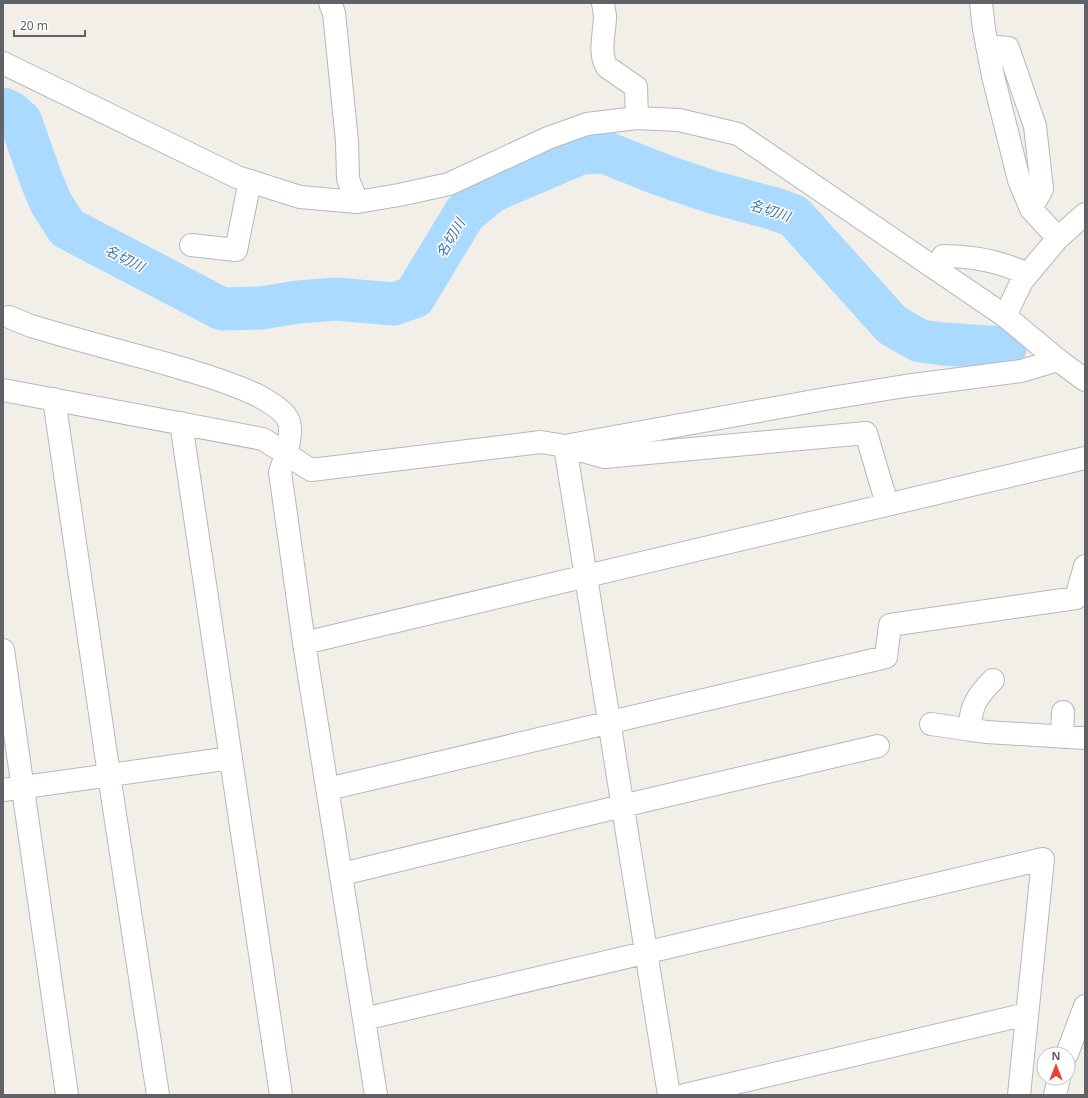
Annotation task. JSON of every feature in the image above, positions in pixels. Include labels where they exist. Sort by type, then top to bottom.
[{"type":"street","points":[[330,3],[334,13],[346,141],[348,179],[357,202]]},
{"type":"street","points":[[603,3],[605,16],[603,36],[604,62],[607,67],[636,87],[637,118]]},
{"type":"street","points":[[981,3],[993,76],[1018,180],[1031,209],[1058,238]]},
{"type":"street","points":[[987,46],[1008,48],[1035,126],[1042,188],[1031,209]]},
{"type":"street","points":[[3,63],[237,178],[300,197],[357,202],[449,184],[548,138],[587,124],[637,118],[679,120],[738,134],[1005,316],[1058,360],[1085,380]]},
{"type":"street","points":[[191,245],[236,250],[250,181]]},
{"type":"street","points":[[1005,316],[1027,274],[1058,238],[1085,214]]},
{"type":"street","points":[[943,256],[1010,266],[1027,274]]},
{"type":"street","points":[[9,317],[30,326],[228,383],[257,395],[274,406],[289,422],[286,454],[280,472],[304,643],[376,1095]]},
{"type":"street","points":[[565,446],[832,398],[905,386],[1021,371],[1058,360]]},
{"type":"street","points":[[3,390],[263,439],[311,470],[541,442],[565,446],[604,457],[866,433],[887,504]]},
{"type":"street","points":[[54,399],[158,1095]]},
{"type":"street","points":[[181,423],[281,1095]]},
{"type":"street","points":[[565,446],[669,1095]]},
{"type":"street","points":[[304,643],[1085,458]]},
{"type":"street","points":[[328,789],[886,657],[890,625],[1076,598],[1085,566]]},
{"type":"street","points":[[3,650],[13,788],[67,1095]]},
{"type":"street","points":[[972,730],[971,718],[976,700],[979,694],[993,680]]},
{"type":"street","points":[[1062,737],[1063,712]]},
{"type":"street","points":[[931,724],[987,732],[1085,738]]},
{"type":"street","points":[[342,874],[878,746]]},
{"type":"street","points":[[13,788],[231,758]]},
{"type":"street","points":[[364,1020],[1043,859],[1019,1095]]},
{"type":"street","points":[[1070,1046],[1085,1006]]},
{"type":"street","points":[[685,1095],[1027,1014]]},
{"type":"waterway","name":"名切川","points":[[3,109],[10,112],[21,122],[51,203],[67,228],[222,309],[261,308],[298,302],[335,299],[394,304],[414,297],[465,213],[492,191],[581,153],[604,152],[662,175],[712,192],[775,209],[794,216],[892,325],[920,341],[1005,348]]}]
